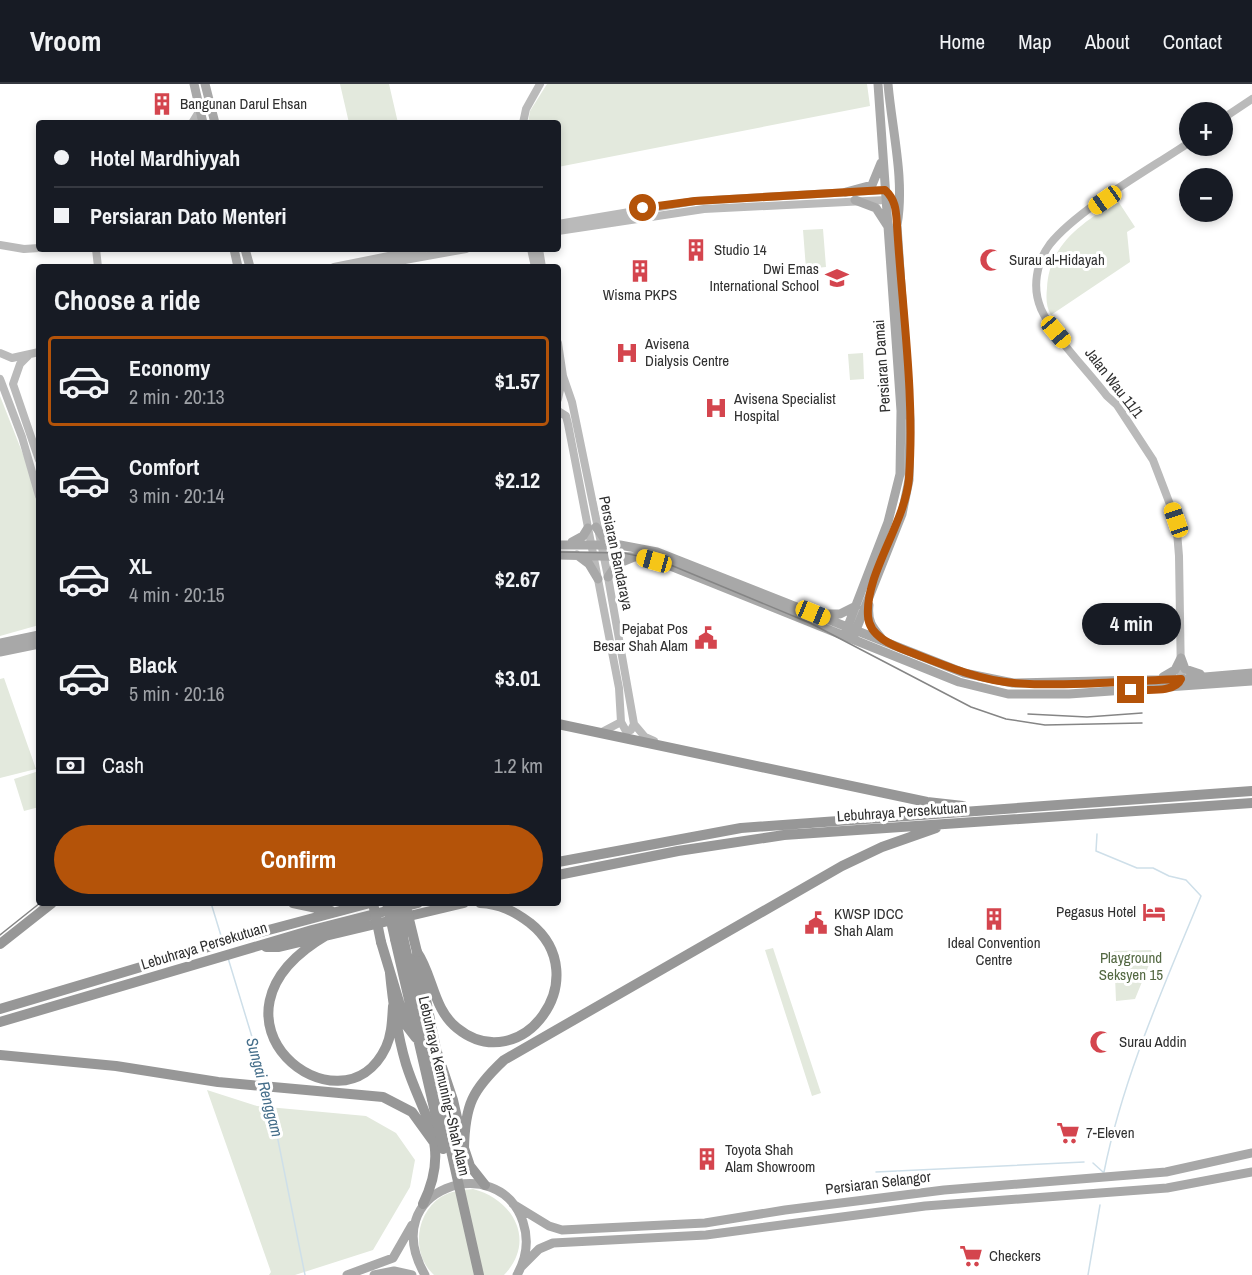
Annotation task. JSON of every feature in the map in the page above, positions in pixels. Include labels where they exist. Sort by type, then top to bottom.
[{"type":"highway","points":[[561,725],[927,802],[987,809]]},
{"type":"highway","name":"Lebuhraya Persekutuan","points":[[561,861],[741,828],[1252,791]]},
{"type":"highway","name":"Lebuhraya Persekutuan","points":[[561,873],[735,841],[1252,803]]},
{"type":"highway","points":[[464,1149],[467,1111],[472,1098],[485,1077],[504,1060],[842,866],[882,847],[950,824]]},
{"type":"highway","points":[[0,944],[48,906]]},
{"type":"highway","points":[[307,906],[335,912]]},
{"type":"highway","name":"Lebuhraya Persekutuan","points":[[0,1009],[235,939],[359,906]]},
{"type":"highway","points":[[372,906],[406,1025],[418,1040]]},
{"type":"highway","name":"Lebuhraya Kemuning–Shah Alam","points":[[388,906],[399,938],[434,1077],[435,1098],[472,1275]]},
{"type":"highway","name":"Lebuhraya Kemuning–Shah Alam","points":[[395,906],[418,1040],[435,1098],[479,1275]]},
{"type":"highway","points":[[406,906],[436,1049],[453,1100],[464,1149],[470,1166],[485,1185]]},
{"type":"highway","name":"Lebuhraya Persekutuan","points":[[0,1022],[254,947],[407,906]]},
{"type":"highway","points":[[254,947],[279,947],[451,906]]},
{"type":"highway","points":[[417,952],[427,966],[437,1001],[446,1017],[471,1037],[489,1041],[507,1040],[535,1026],[547,1011],[556,991],[557,968],[551,949],[540,932],[518,914],[502,906]]},
{"type":"highway","points":[[327,935],[302,950],[288,963],[270,998],[269,1027],[273,1040],[289,1062],[299,1070],[324,1080],[349,1078],[363,1072],[375,1063],[387,1046],[393,1006]]},
{"type":"highway","points":[[390,973],[393,1006],[407,1067],[426,1110],[433,1141],[435,1162],[433,1184],[423,1204]]},
{"type":"highway","points":[[434,1077],[436,1049]]},
{"type":"highway","points":[[0,1055],[116,1066],[251,1085],[383,1098],[412,1112],[433,1141]]},
{"type":"main road","points":[[194,84],[202,120]]},
{"type":"main road","points":[[205,84],[214,120]]},
{"type":"main road","points":[[524,120],[526,109],[540,84]]},
{"type":"main road","name":"Persiaran Damai","points":[[848,638],[902,514],[909,480],[910,420],[894,226],[883,155],[878,84]]},
{"type":"main road","name":"Persiaran Damai","points":[[852,628],[856,606],[888,522],[900,474],[901,411],[894,226],[900,209],[888,84]]},
{"type":"main road","points":[[1233,112],[1252,99]]},
{"type":"main road","points":[[194,120],[200,110]]},
{"type":"main road","name":"Jalan Wau 11/1","points":[[1179,150],[1069,225],[1049,246],[1036,279],[1038,298],[1044,314],[1107,396],[1117,405],[1161,479],[1176,520],[1179,556],[1181,679]]},
{"type":"main road","points":[[888,194],[895,153]]},
{"type":"main road","points":[[846,192],[872,184],[883,155]]},
{"type":"main road","points":[[561,223],[695,201],[846,192],[888,194]]},
{"type":"main road","points":[[561,230],[668,212],[855,200],[888,194]]},
{"type":"main road","points":[[855,200],[876,208],[894,226]]},
{"type":"main road","points":[[561,236],[569,229]]},
{"type":"main road","points":[[0,244],[36,249]]},
{"type":"main road","points":[[349,264],[408,252]]},
{"type":"main road","points":[[383,264],[449,252]]},
{"type":"main road","points":[[528,252],[538,264]]},
{"type":"main road","points":[[0,353],[12,358],[36,353]]},
{"type":"main road","points":[[28,356],[20,364],[13,384],[36,451]]},
{"type":"main road","name":"Persiaran Bandaraya","points":[[561,366],[572,402],[592,527]]},
{"type":"main road","points":[[561,385],[563,376]]},
{"type":"main road","points":[[0,379],[22,437],[36,486]]},
{"type":"main road","name":"Persiaran Bandaraya","points":[[561,413],[566,416],[568,424],[634,724]]},
{"type":"main road","points":[[561,544],[578,541],[592,527],[616,545],[669,556],[964,673],[1013,683],[1181,679],[1252,672]]},
{"type":"main road","points":[[561,545],[636,556],[668,565],[959,682],[1008,694],[1069,694],[1252,681]]},
{"type":"main road","points":[[561,555],[577,555],[616,545]]},
{"type":"main road","points":[[577,555],[603,578],[616,564],[636,556]]},
{"type":"main road","name":"Persiaran Bandaraya","points":[[603,578],[619,688],[621,722]]},
{"type":"main road","points":[[870,591],[867,617],[870,626],[884,642]]},
{"type":"main road","points":[[813,613],[840,614],[856,606]]},
{"type":"main road","points":[[0,652],[36,636]]},
{"type":"main road","points":[[0,643],[36,644]]},
{"type":"main road","points":[[1181,658],[1185,669],[1190,672],[1215,676]]},
{"type":"main road","points":[[1146,680],[1172,674],[1181,658]]},
{"type":"main road","points":[[1172,688],[1179,684],[1181,679]]},
{"type":"main road","points":[[1181,679],[1189,687]]},
{"type":"main road","points":[[602,732],[621,722],[626,731],[631,730],[634,724],[645,737],[672,747]]},
{"type":"main road","name":"Persiaran Selangor","points":[[485,1185],[500,1192],[513,1204],[549,1226],[562,1230],[680,1226],[933,1191],[1166,1172],[1252,1153]]},
{"type":"main road","name":"Persiaran Selangor","points":[[519,1271],[539,1249],[554,1243],[705,1236],[925,1206],[1167,1188],[1252,1172]]},
{"type":"main road","points":[[347,1275],[393,1258],[423,1204],[441,1190],[462,1183],[485,1185]]},
{"type":"main road","points":[[513,1204],[526,1230],[525,1256],[519,1271]]},
{"type":"main road","points":[[413,1224],[415,1253],[425,1275]]},
{"type":"main road","points":[[374,1275],[394,1271],[412,1275]]},
{"type":"green space","points":[[340,84],[389,84],[397,120],[348,120]]},
{"type":"green space","points":[[547,84],[867,84],[870,106],[561,166],[561,120],[528,120],[530,111]]},
{"type":"green space","points":[[1118,201],[1135,227],[1127,232],[1130,262],[1051,315],[1047,299],[1049,272],[1061,247],[1092,217]]},
{"type":"green space","points":[[823,229],[826,267],[806,269],[803,230]]},
{"type":"green space","points":[[863,353],[864,379],[850,380],[848,354]]},
{"type":"green space","points":[[0,396],[32,477],[36,493],[36,626],[0,636]]},
{"type":"green space","points":[[4,678],[36,769],[0,778],[0,679]]},
{"type":"green space","points":[[36,772],[36,808],[24,811],[14,779]]},
{"type":"green space","points":[[773,948],[821,1093],[812,1096],[765,950]]},
{"type":"green space","name":"Playground Seksyen 15","points":[[1151,950],[1153,955],[1135,999],[1116,1001],[1114,951]]},
{"type":"green space","points":[[207,1090],[257,1106],[366,1116],[396,1133],[415,1160],[410,1187],[373,1250],[295,1275],[269,1275],[271,1272]]},
{"type":"green space","points":[[473,1189],[499,1202],[516,1223],[519,1249],[514,1262],[504,1275],[434,1275],[427,1266],[419,1246],[421,1224],[432,1204],[441,1197],[457,1191]]},
{"type":"waterway","points":[[1097,834],[1096,851],[1137,868],[1153,868],[1169,876],[1186,880],[1201,896],[1133,1067],[1104,1172]]},
{"type":"waterway","name":"Sungai Renggam","points":[[212,906],[222,939]]},
{"type":"waterway","name":"Sungai Renggam","points":[[228,958],[266,1083]]},
{"type":"waterway","name":"Sungai Renggam","points":[[268,1090],[305,1275]]},
{"type":"waterway","points":[[876,1172],[1084,1162]]},
{"type":"waterway","points":[[1093,1163],[1103,1172]]},
{"type":"waterway","points":[[1088,1275],[1100,1205]]},
{"type":"tram line","points":[[561,552],[624,553],[661,561],[810,623],[971,707],[1006,719],[1045,725],[1142,723]]},
{"type":"tram line","points":[[1028,714],[1087,717],[1142,713]]},
{"type":"tram line","points":[[0,935],[36,906]]},
{"type":"place","name":"Bangunan Darul Ehsan","points":[[162,104]]},
{"type":"place","name":"Studio 14","points":[[696,250]]},
{"type":"place","name":"Surau al-Hidayah","points":[[991,260]]},
{"type":"place","name":"Wisma PKPS","points":[[640,271]]},
{"type":"place","name":"Dwi Emas International School","points":[[837,278]]},
{"type":"place","name":"Avisena Dialysis Centre","points":[[627,353]]},
{"type":"place","name":"Avisena Specialist Hospital","points":[[716,408]]},
{"type":"place","name":"Pejabat Pos Besar Shah Alam","points":[[706,638]]},
{"type":"place","name":"Pegasus Hotel","points":[[1154,912]]},
{"type":"place","name":"Ideal Convention Centre","points":[[994,919]]},
{"type":"place","name":"KWSP IDCC Shah Alam","points":[[816,923]]},
{"type":"place","name":"Surau Addin","points":[[1101,1042]]},
{"type":"place","name":"7-Eleven","points":[[1068,1133]]},
{"type":"place","name":"Toyota Shah Alam Showroom","points":[[707,1159]]},
{"type":"place","name":"Checkers","points":[[971,1256]]},
{"type":"route","points":[[643,208],[695,201],[885,190],[891,194],[897,225],[910,420],[909,480],[902,514],[870,591],[867,617],[870,626],[884,642],[964,673],[1013,683],[1181,679],[1179,684],[1172,688],[1131,690]]}]
